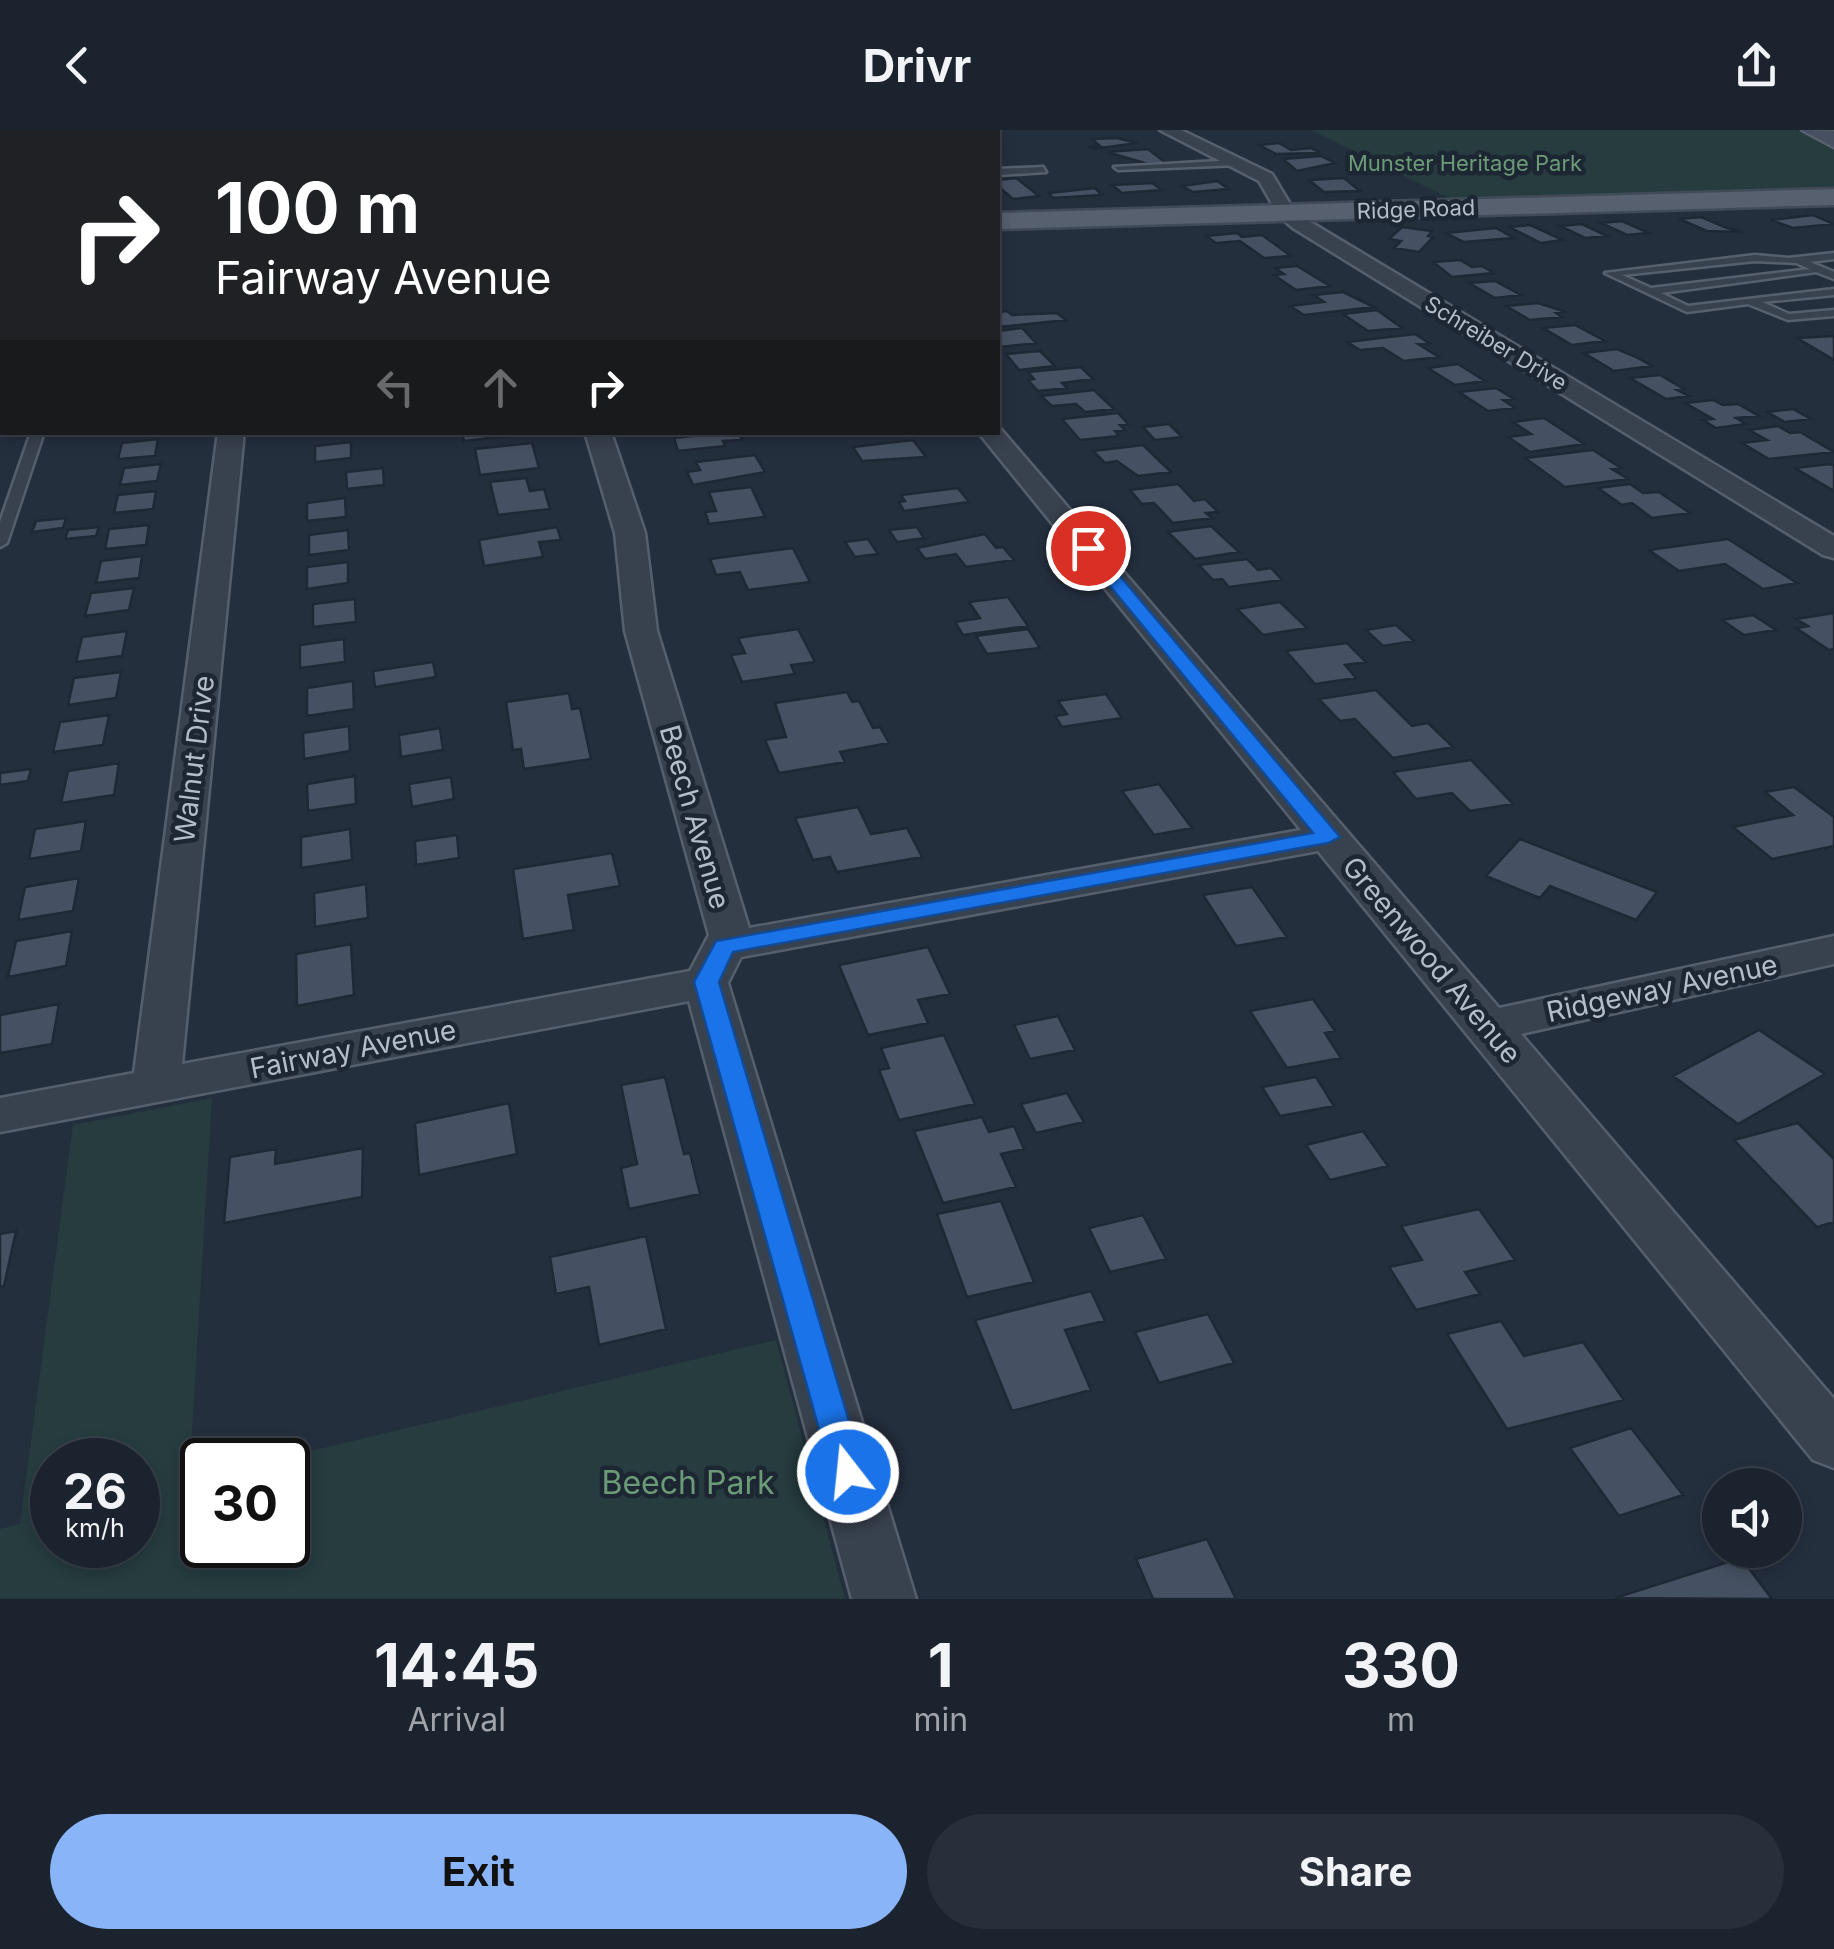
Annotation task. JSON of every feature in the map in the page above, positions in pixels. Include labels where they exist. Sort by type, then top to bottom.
[{"type":"main road","name":"Ridge Road","points":[[1000,220],[1834,197]]},
{"type":"street","name":"Schreiber Drive","points":[[1168,130],[1266,178],[1286,212],[1834,549]]},
{"type":"street","points":[[1813,130],[1834,140]]},
{"type":"street","name":"Walnut Drive","points":[[156,1086],[231,435]]},
{"type":"street","name":"Beech Avenue","points":[[599,435],[630,534],[641,630],[730,935],[715,964],[884,1599]]},
{"type":"street","name":"Greenwood Avenue","points":[[993,435],[1834,1442]]},
{"type":"street","name":"Fairway Avenue","points":[[0,1115],[156,1086],[715,964],[1328,837]]},
{"type":"street","name":"Ridgeway Avenue","points":[[1489,1026],[1834,950]]},
{"type":"lane","points":[[1118,167],[1236,164]]},
{"type":"lane","points":[[1000,172],[1043,170]]},
{"type":"lane","points":[[1834,256],[1798,260],[1755,258],[1610,272],[1687,308],[1834,292]]},
{"type":"lane","points":[[1798,260],[1828,273]]},
{"type":"lane","points":[[1649,291],[1828,273]]},
{"type":"lane","points":[[1749,301],[1788,317],[1834,313]]},
{"type":"lane","points":[[0,542],[37,435]]},
{"type":"green space","name":"Munster Heritage Park","points":[[1311,130],[1795,130],[1834,146],[1834,189],[1449,198]]},
{"type":"green space","name":"Beech Park","points":[[212,1098],[191,1438],[180,1438],[180,1568],[310,1568],[310,1451],[776,1340],[845,1599],[0,1599],[0,1529],[20,1524],[30,1449],[30,1568],[160,1568],[160,1438],[31,1438],[73,1125]]},
{"type":"building","points":[[1117,138],[1137,143],[1090,147],[1100,146],[1092,139]]},
{"type":"building","points":[[1279,143],[1291,150],[1311,148],[1321,153],[1276,154],[1259,145]]},
{"type":"building","points":[[1148,149],[1166,163],[1148,164],[1107,152]]},
{"type":"building","points":[[1321,156],[1335,163],[1297,171],[1283,159]]},
{"type":"building","points":[[1016,178],[1039,196],[1013,199],[1000,188],[1000,180]]},
{"type":"building","points":[[1344,178],[1360,191],[1324,192],[1309,180]]},
{"type":"building","points":[[1217,181],[1229,189],[1193,192],[1182,186]]},
{"type":"building","points":[[1152,183],[1162,190],[1122,193],[1112,185]]},
{"type":"building","points":[[1095,188],[1102,195],[1053,198],[1049,193]]},
{"type":"building","points":[[1813,215],[1834,224],[1793,228],[1771,220]]},
{"type":"building","points":[[1701,217],[1743,232],[1707,231],[1679,219]]},
{"type":"building","points":[[1622,221],[1649,233],[1627,235],[1601,223]]},
{"type":"building","points":[[1582,224],[1607,236],[1585,238],[1560,226]]},
{"type":"building","points":[[1530,225],[1563,240],[1541,243],[1509,227]]},
{"type":"building","points":[[1402,227],[1432,231],[1428,236],[1433,237],[1419,252],[1394,248],[1401,241],[1389,239]]},
{"type":"building","points":[[1496,228],[1514,238],[1464,242],[1446,233]]},
{"type":"building","points":[[1237,233],[1242,237],[1262,235],[1291,256],[1264,258],[1240,241],[1216,243],[1206,236]]},
{"type":"building","points":[[1460,260],[1494,273],[1452,277],[1433,262]]},
{"type":"building","points":[[1297,266],[1330,286],[1296,290],[1274,275],[1284,274],[1275,268]]},
{"type":"building","points":[[1495,281],[1521,295],[1495,298],[1469,283]]},
{"type":"building","points":[[1343,292],[1374,307],[1304,315],[1290,306],[1324,302],[1314,295]]},
{"type":"building","points":[[1538,303],[1566,312],[1556,313],[1562,317],[1530,320],[1506,306]]},
{"type":"building","points":[[1377,310],[1402,328],[1368,331],[1343,314]]},
{"type":"building","points":[[1000,312],[1057,313],[1066,320],[1000,327]]},
{"type":"building","points":[[1575,325],[1605,341],[1572,345],[1543,328]]},
{"type":"building","points":[[1022,328],[1036,343],[1000,347],[1000,331]]},
{"type":"building","points":[[1415,334],[1429,343],[1418,344],[1439,357],[1404,361],[1383,348],[1360,350],[1347,342]]},
{"type":"building","points":[[1834,336],[1834,360],[1797,338]]},
{"type":"building","points":[[1617,349],[1652,366],[1614,371],[1584,353]]},
{"type":"building","points":[[1040,351],[1055,366],[1019,370],[1006,354]]},
{"type":"building","points":[[1458,364],[1485,381],[1455,385],[1428,368]]},
{"type":"building","points":[[1081,367],[1093,379],[1062,383],[1067,388],[1038,391],[1028,380],[1034,379],[1028,372]]},
{"type":"building","points":[[1660,375],[1689,396],[1666,399],[1630,378]]},
{"type":"building","points":[[1496,388],[1514,399],[1503,400],[1515,408],[1488,411],[1459,392]]},
{"type":"building","points":[[1094,390],[1114,409],[1085,412],[1076,404],[1052,406],[1041,396]]},
{"type":"building","points":[[1713,400],[1723,405],[1738,404],[1759,416],[1736,418],[1746,424],[1716,428],[1703,420],[1713,419],[1685,403]]},
{"type":"building","points":[[1793,409],[1811,419],[1785,422],[1767,412]]},
{"type":"building","points":[[1118,413],[1128,424],[1120,425],[1125,430],[1115,431],[1119,436],[1080,440],[1062,419]]},
{"type":"building","points":[[1544,418],[1584,444],[1530,452],[1508,437],[1531,434],[1513,422]]},
{"type":"building","points":[[1169,424],[1182,437],[1155,440],[1143,427]]},
{"type":"building","points":[[1778,426],[1790,433],[1800,432],[1834,452],[1769,459],[1742,443],[1767,440],[1749,430]]},
{"type":"building","points":[[463,435],[516,435],[464,441]]},
{"type":"building","points":[[740,435],[742,440],[723,441],[725,446],[678,451],[674,438]]},
{"type":"building","points":[[158,439],[155,456],[118,459],[122,443]]},
{"type":"building","points":[[913,440],[926,457],[862,461],[853,447]]},
{"type":"building","points":[[351,442],[351,458],[315,462],[315,446]]},
{"type":"building","points":[[532,443],[539,468],[480,475],[475,449]]},
{"type":"building","points":[[1143,445],[1171,472],[1138,476],[1117,461],[1105,463],[1093,451]]},
{"type":"building","points":[[1593,450],[1621,468],[1612,469],[1628,479],[1565,487],[1525,458]]},
{"type":"building","points":[[755,455],[765,472],[693,485],[687,472],[700,470],[696,462]]},
{"type":"building","points":[[161,464],[157,481],[120,485],[124,468]]},
{"type":"building","points":[[1834,466],[1834,491],[1795,468]]},
{"type":"building","points":[[383,468],[384,485],[347,489],[346,472]]},
{"type":"building","points":[[526,478],[530,491],[544,489],[550,509],[498,515],[490,482]]},
{"type":"building","points":[[1178,484],[1194,501],[1205,499],[1218,512],[1206,513],[1212,518],[1173,523],[1154,503],[1142,504],[1130,490]]},
{"type":"building","points":[[1630,484],[1643,493],[1659,492],[1690,513],[1652,518],[1632,503],[1622,505],[1598,488]]},
{"type":"building","points":[[751,487],[765,517],[709,524],[705,512],[716,511],[709,492]]},
{"type":"building","points":[[958,488],[969,502],[904,511],[899,502],[905,501],[901,495]]},
{"type":"building","points":[[156,491],[153,509],[114,513],[118,495]]},
{"type":"building","points":[[345,498],[346,517],[307,521],[307,503]]},
{"type":"building","points":[[66,518],[63,528],[32,532],[36,521]]},
{"type":"building","points":[[149,525],[146,545],[105,549],[109,529]]},
{"type":"building","points":[[1211,526],[1239,552],[1195,559],[1168,532]]},
{"type":"building","points":[[99,527],[96,536],[65,539],[68,530]]},
{"type":"building","points":[[557,527],[561,540],[539,542],[543,557],[484,566],[479,540]]},
{"type":"building","points":[[917,527],[924,538],[897,542],[889,530]]},
{"type":"building","points":[[348,530],[349,550],[309,555],[309,535]]},
{"type":"building","points":[[985,534],[996,548],[1003,547],[1014,560],[966,567],[956,554],[925,559],[917,548]]},
{"type":"building","points":[[868,539],[878,554],[855,557],[845,542]]},
{"type":"building","points":[[1728,539],[1797,583],[1763,589],[1725,564],[1679,571],[1649,550]]},
{"type":"building","points":[[793,548],[810,582],[748,590],[740,572],[716,575],[710,559]]},
{"type":"building","points":[[142,556],[139,578],[96,583],[101,561]]},
{"type":"building","points":[[1247,559],[1258,570],[1271,568],[1282,580],[1229,587],[1222,579],[1213,580],[1199,565]]},
{"type":"building","points":[[348,562],[348,583],[307,589],[307,567]]},
{"type":"building","points":[[134,588],[129,610],[85,616],[91,593]]},
{"type":"building","points":[[1008,597],[1028,626],[963,635],[955,622],[980,618],[969,602]]},
{"type":"building","points":[[355,599],[356,622],[313,627],[313,604]]},
{"type":"building","points":[[1280,602],[1307,628],[1263,635],[1237,609]]},
{"type":"building","points":[[1834,613],[1834,649],[1829,650],[1796,628],[1808,626],[1796,619]]},
{"type":"building","points":[[1753,615],[1776,630],[1744,635],[1722,620]]},
{"type":"building","points":[[1396,625],[1414,641],[1383,646],[1366,630]]},
{"type":"building","points":[[798,629],[815,662],[791,665],[795,674],[742,682],[731,655],[745,653],[738,638]]},
{"type":"building","points":[[1028,629],[1040,648],[987,654],[976,636]]},
{"type":"building","points":[[127,631],[122,656],[76,662],[82,637]]},
{"type":"building","points":[[344,639],[345,662],[300,668],[300,645]]},
{"type":"building","points":[[1347,643],[1366,662],[1345,665],[1356,678],[1315,684],[1286,651]]},
{"type":"building","points":[[433,662],[436,677],[375,687],[373,671]]},
{"type":"building","points":[[121,672],[116,698],[68,705],[74,678]]},
{"type":"building","points":[[353,681],[354,709],[307,716],[307,688]]},
{"type":"building","points":[[1376,690],[1412,726],[1428,723],[1453,747],[1393,758],[1355,719],[1340,721],[1319,699]]},
{"type":"building","points":[[847,692],[852,702],[859,701],[873,728],[880,727],[889,743],[840,752],[845,762],[779,773],[765,740],[786,737],[775,703]]},
{"type":"building","points":[[569,693],[572,709],[580,708],[591,759],[524,769],[521,749],[513,750],[506,702]]},
{"type":"building","points":[[1106,694],[1122,718],[1062,727],[1055,716],[1067,714],[1058,701]]},
{"type":"building","points":[[109,715],[103,745],[53,752],[60,722]]},
{"type":"building","points":[[349,726],[350,751],[304,759],[303,733]]},
{"type":"building","points":[[440,728],[443,750],[401,757],[399,735]]},
{"type":"building","points":[[1471,760],[1513,804],[1470,811],[1452,793],[1416,799],[1393,772]]},
{"type":"building","points":[[119,763],[114,795],[61,803],[68,771]]},
{"type":"building","points":[[31,769],[28,781],[0,785],[0,773]]},
{"type":"building","points":[[355,776],[356,804],[308,811],[307,784]]},
{"type":"building","points":[[451,777],[454,799],[412,807],[409,784]]},
{"type":"building","points":[[1159,784],[1192,828],[1154,835],[1122,791]]},
{"type":"building","points":[[1794,787],[1834,817],[1834,846],[1772,859],[1733,827],[1793,815],[1765,792]]},
{"type":"building","points":[[858,807],[871,834],[907,828],[922,857],[837,872],[830,857],[813,860],[795,818]]},
{"type":"building","points":[[86,821],[81,851],[29,859],[35,829]]},
{"type":"building","points":[[350,829],[352,860],[301,868],[301,837]]},
{"type":"building","points":[[457,835],[459,858],[416,865],[415,841]]},
{"type":"building","points":[[1520,839],[1657,892],[1636,920],[1550,886],[1540,898],[1486,876]]},
{"type":"building","points":[[612,853],[620,886],[568,895],[574,930],[523,939],[513,869]]},
{"type":"building","points":[[79,878],[73,911],[18,920],[25,887]]},
{"type":"building","points":[[366,884],[368,918],[315,927],[314,893]]},
{"type":"building","points":[[1252,887],[1287,937],[1236,946],[1203,895]]},
{"type":"building","points":[[72,931],[66,966],[8,977],[16,941]]},
{"type":"building","points":[[351,944],[354,995],[297,1006],[296,954]]},
{"type":"building","points":[[928,947],[950,994],[918,1000],[928,1023],[868,1035],[839,965]]},
{"type":"building","points":[[1313,999],[1335,1031],[1325,1033],[1341,1058],[1287,1068],[1250,1011]]},
{"type":"building","points":[[59,1004],[52,1044],[0,1053],[0,1015]]},
{"type":"building","points":[[1058,1016],[1075,1050],[1030,1059],[1014,1025]]},
{"type":"building","points":[[1759,1030],[1825,1074],[1738,1124],[1673,1076]]},
{"type":"building","points":[[944,1035],[975,1104],[899,1120],[879,1070],[889,1068],[881,1048]]},
{"type":"building","points":[[665,1077],[684,1154],[690,1153],[700,1194],[629,1209],[621,1168],[637,1164],[621,1085]]},
{"type":"building","points":[[1316,1077],[1334,1106],[1280,1116],[1262,1087]]},
{"type":"building","points":[[1067,1093],[1084,1122],[1036,1133],[1021,1104]]},
{"type":"building","points":[[509,1103],[517,1154],[419,1175],[415,1123]]},
{"type":"building","points":[[982,1117],[989,1132],[1014,1126],[1024,1149],[1001,1154],[1016,1187],[943,1203],[914,1131]]},
{"type":"building","points":[[1798,1123],[1834,1159],[1834,1222],[1817,1227],[1734,1140]]},
{"type":"building","points":[[1363,1131],[1388,1166],[1330,1180],[1306,1145]]},
{"type":"building","points":[[363,1148],[362,1197],[224,1223],[230,1157],[276,1149],[275,1164]]},
{"type":"building","points":[[1001,1201],[1034,1282],[967,1297],[937,1214]]},
{"type":"building","points":[[1479,1209],[1515,1260],[1465,1272],[1480,1294],[1416,1310],[1389,1267],[1422,1260],[1401,1226]]},
{"type":"building","points":[[1143,1215],[1166,1259],[1110,1272],[1089,1228]]},
{"type":"building","points":[[16,1231],[4,1286],[0,1287],[0,1234]]},
{"type":"building","points":[[646,1236],[666,1329],[599,1345],[589,1287],[556,1294],[550,1257]]},
{"type":"building","points":[[1091,1291],[1105,1321],[1065,1330],[1091,1390],[1012,1411],[975,1320]]},
{"type":"building","points":[[1208,1314],[1234,1363],[1159,1383],[1135,1332]]},
{"type":"building","points":[[1501,1321],[1524,1356],[1583,1342],[1624,1400],[1507,1429],[1447,1334]]},
{"type":"building","points":[[1631,1428],[1683,1495],[1619,1516],[1570,1448]]},
{"type":"building","points":[[1207,1539],[1236,1599],[1153,1599],[1136,1559]]},
{"type":"building","points":[[1710,1568],[1749,1568],[1772,1599],[1615,1598]]},
{"type":"route","points":[[848,1472],[706,982],[724,946],[1328,837],[1088,548]]}]
